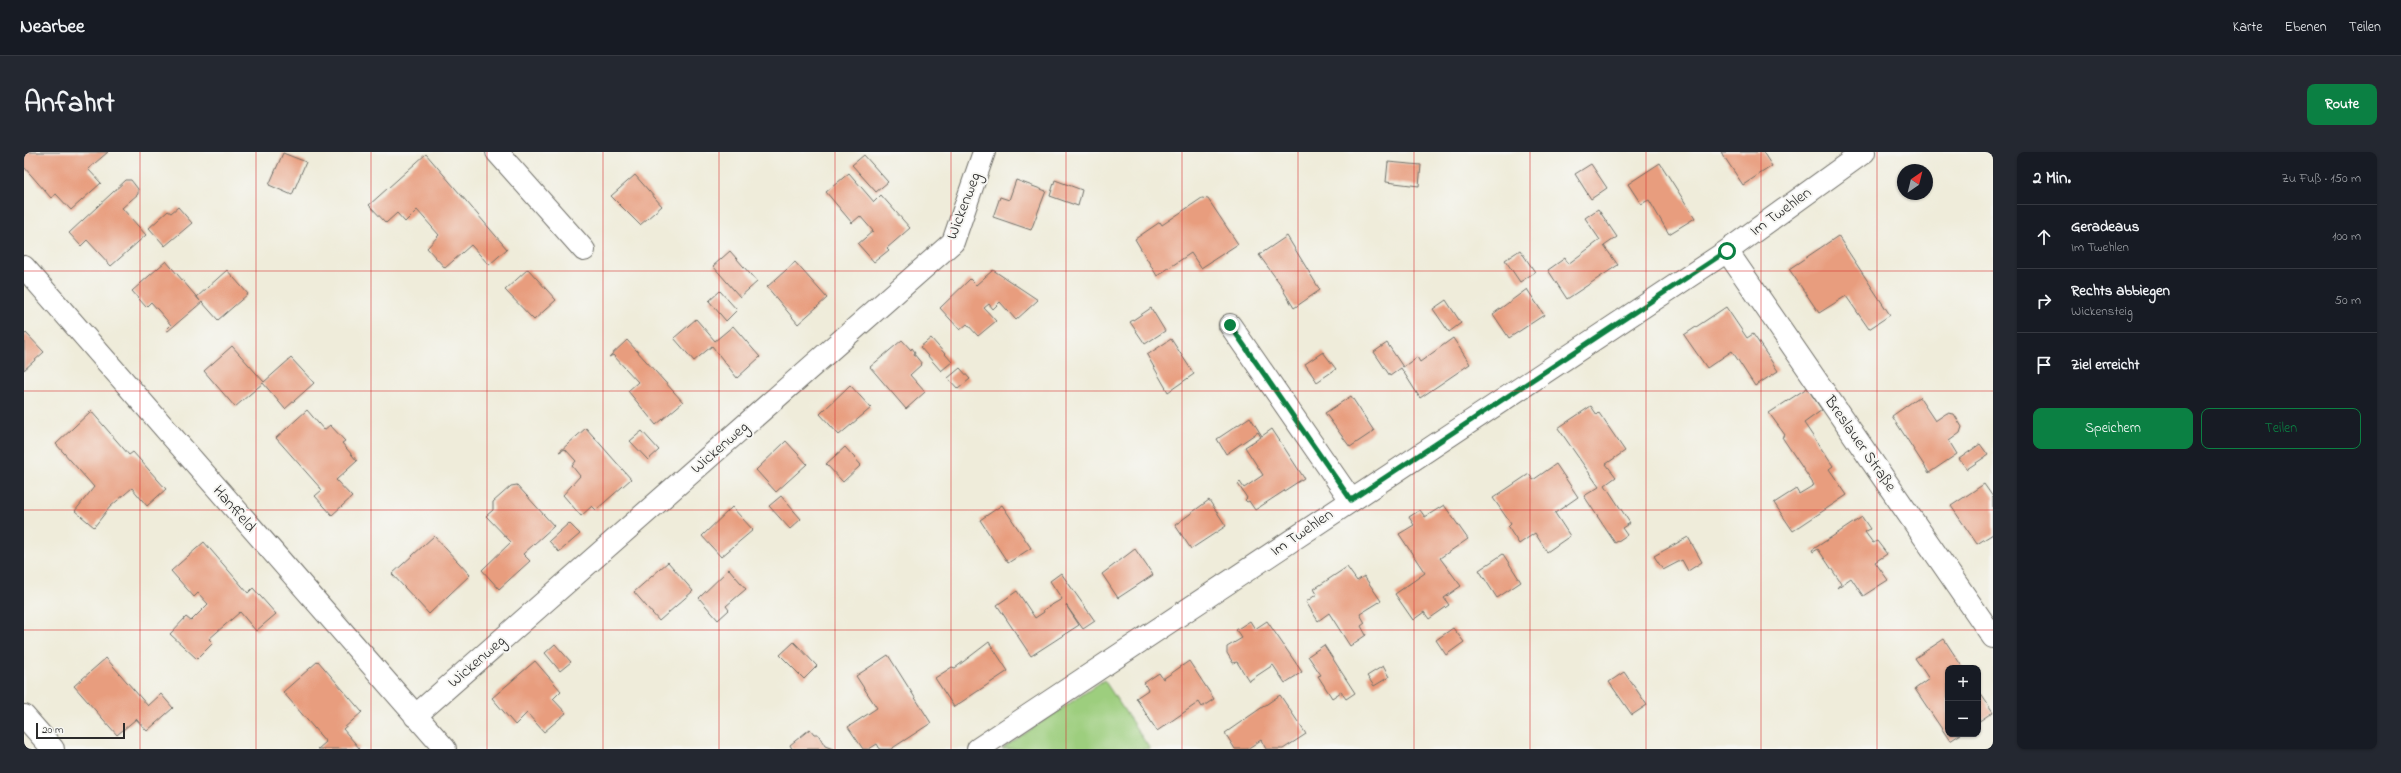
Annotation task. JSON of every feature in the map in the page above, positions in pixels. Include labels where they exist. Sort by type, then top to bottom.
[{"type":"street","points":[[498,152],[584,250]]},
{"type":"street","name":"Wickenweg","points":[[415,716],[953,242],[984,152]]},
{"type":"street","name":"Im Twehlen","points":[[978,749],[1727,251],[1864,152]]},
{"type":"street","name":"Breslauer Straße","points":[[1727,251],[1993,637]]},
{"type":"street","name":"Hanffeld","points":[[24,267],[445,749]]},
{"type":"street","points":[[1230,325],[1351,500]]},
{"type":"street","points":[[24,716],[53,749]]},
{"type":"green space","points":[[1104,680],[1150,749],[1002,749]]},
{"type":"building","points":[[24,152],[108,152],[88,169],[101,183],[71,210],[56,194],[51,198],[24,167]]},
{"type":"building","points":[[1721,152],[1763,152],[1772,166],[1743,185]]},
{"type":"building","points":[[283,153],[306,162],[292,195],[269,185]]},
{"type":"building","points":[[426,154],[507,249],[489,265],[471,245],[445,268],[427,248],[439,235],[417,210],[405,222],[397,213],[386,223],[369,205]]},
{"type":"building","points":[[864,155],[888,182],[876,192],[852,165]]},
{"type":"building","points":[[1388,162],[1421,165],[1419,186],[1386,182]]},
{"type":"building","points":[[1660,163],[1695,218],[1669,234],[1649,200],[1641,204],[1628,184]]},
{"type":"building","points":[[1591,164],[1607,188],[1591,199],[1575,174]]},
{"type":"building","points":[[849,173],[874,202],[881,195],[910,228],[887,248],[889,250],[874,262],[858,244],[873,231],[860,216],[852,223],[826,192]]},
{"type":"building","points":[[635,175],[662,206],[640,225],[611,196]]},
{"type":"building","points":[[126,180],[131,180],[138,189],[138,194],[122,208],[146,235],[111,266],[87,240],[81,246],[69,233]]},
{"type":"building","points":[[1016,180],[1046,191],[1031,230],[993,217],[1000,197],[1009,200]]},
{"type":"building","points":[[1055,180],[1082,190],[1078,206],[1050,196]]},
{"type":"building","points":[[1202,198],[1208,199],[1238,244],[1201,268],[1191,253],[1157,276],[1135,239],[1160,222],[1162,225]]},
{"type":"building","points":[[178,207],[192,223],[165,246],[149,228],[168,211],[171,213]]},
{"type":"building","points":[[1598,209],[1617,237],[1604,246],[1618,265],[1567,299],[1548,270],[1565,258],[1568,264],[1600,240],[1585,218]]},
{"type":"building","points":[[1287,236],[1320,290],[1294,308],[1283,290],[1284,289],[1259,255]]},
{"type":"building","points":[[1838,236],[1890,315],[1869,329],[1846,296],[1819,313],[1789,269]]},
{"type":"building","points":[[1520,250],[1535,272],[1520,282],[1505,260]]},
{"type":"building","points":[[730,251],[757,282],[740,297],[713,266]]},
{"type":"building","points":[[166,261],[200,301],[197,297],[227,270],[248,294],[218,320],[202,302],[168,331],[166,330],[171,325],[151,302],[146,307],[132,291]]},
{"type":"building","points":[[795,262],[827,298],[798,324],[767,287]]},
{"type":"building","points":[[528,269],[556,300],[534,320],[505,290]]},
{"type":"building","points":[[993,270],[1038,300],[1016,320],[1000,302],[993,309],[989,304],[984,308],[996,321],[978,336],[967,324],[960,330],[940,308],[970,279],[976,285]]},
{"type":"building","points":[[1527,289],[1544,315],[1509,338],[1493,314]]},
{"type":"building","points":[[720,291],[737,310],[726,321],[709,301]]},
{"type":"building","points":[[1446,300],[1461,323],[1449,332],[1433,309]]},
{"type":"building","points":[[1726,307],[1747,338],[1753,334],[1778,371],[1755,386],[1732,351],[1707,368],[1684,335]]},
{"type":"building","points":[[1151,308],[1165,331],[1145,344],[1130,322]]},
{"type":"building","points":[[696,319],[715,341],[733,326],[760,357],[737,378],[712,346],[694,361],[674,338]]},
{"type":"building","points":[[26,333],[44,352],[24,370],[24,335]]},
{"type":"building","points":[[931,338],[952,362],[941,371],[920,347]]},
{"type":"building","points":[[1453,338],[1470,364],[1420,398],[1401,368],[1390,376],[1374,352],[1387,343],[1403,367],[1417,357],[1420,362]]},
{"type":"building","points":[[1171,339],[1194,374],[1168,392],[1147,355]]},
{"type":"building","points":[[627,340],[683,402],[656,425],[628,391],[638,382],[613,355],[609,357]]},
{"type":"building","points":[[902,340],[911,350],[912,348],[915,352],[914,354],[922,364],[910,375],[925,392],[906,409],[870,367]]},
{"type":"building","points":[[232,346],[264,382],[291,358],[314,383],[285,409],[263,383],[235,407],[204,371]]},
{"type":"building","points":[[1323,352],[1336,369],[1317,382],[1305,364]]},
{"type":"building","points":[[960,368],[970,379],[958,389],[948,378]]},
{"type":"building","points":[[850,385],[871,408],[839,435],[820,414]]},
{"type":"building","points":[[1807,388],[1822,410],[1804,423],[1833,466],[1829,469],[1847,495],[1793,531],[1774,503],[1796,489],[1799,494],[1814,485],[1782,437],[1785,435],[1769,413]]},
{"type":"building","points":[[1351,396],[1374,431],[1350,447],[1325,413]]},
{"type":"building","points":[[1919,397],[1935,421],[1947,413],[1954,414],[1962,427],[1960,433],[1949,441],[1957,454],[1929,473],[1892,416]]},
{"type":"building","points":[[1591,406],[1597,415],[1599,413],[1625,451],[1606,464],[1616,477],[1605,485],[1630,523],[1622,528],[1627,535],[1615,543],[1584,496],[1599,487],[1558,428]]},
{"type":"building","points":[[307,410],[324,430],[330,425],[345,441],[342,443],[357,461],[336,480],[352,497],[332,515],[315,496],[322,490],[276,438]]},
{"type":"building","points":[[91,411],[129,455],[133,452],[166,489],[147,506],[132,488],[110,507],[94,527],[75,511],[94,487],[56,444]]},
{"type":"building","points":[[1250,417],[1262,436],[1272,429],[1304,478],[1255,510],[1249,501],[1247,502],[1245,500],[1247,498],[1238,484],[1240,482],[1244,488],[1263,475],[1245,447],[1261,437],[1258,432],[1226,454],[1217,439]]},
{"type":"building","points":[[586,428],[631,479],[596,510],[592,506],[581,516],[563,495],[580,476],[572,466],[576,461],[565,449],[559,452]]},
{"type":"building","points":[[642,431],[659,450],[648,460],[630,441]]},
{"type":"building","points":[[786,441],[807,464],[776,492],[756,470]]},
{"type":"building","points":[[1980,444],[1988,455],[1967,469],[1959,459]]},
{"type":"building","points":[[845,447],[861,465],[843,482],[826,464]]},
{"type":"building","points":[[1556,464],[1578,497],[1555,513],[1570,536],[1547,552],[1535,533],[1519,544],[1508,527],[1511,524],[1493,498],[1529,474],[1533,480]]},
{"type":"building","points":[[1984,484],[1993,497],[1993,534],[1977,544],[1951,506]]},
{"type":"building","points":[[517,485],[554,526],[523,554],[530,561],[499,589],[482,570],[511,542],[486,516],[493,510],[493,502],[511,486]]},
{"type":"building","points":[[781,496],[801,519],[790,529],[769,506]]},
{"type":"building","points":[[1209,500],[1226,526],[1191,549],[1175,525]]},
{"type":"building","points":[[1002,505],[1031,548],[1008,563],[980,520]]},
{"type":"building","points":[[1444,505],[1468,539],[1440,558],[1461,586],[1444,598],[1449,605],[1429,619],[1424,612],[1413,620],[1395,594],[1425,573],[1399,534],[1414,525],[1409,517],[1420,510],[1425,517]]},
{"type":"building","points":[[732,507],[753,530],[721,557],[702,536]]},
{"type":"building","points":[[1862,517],[1870,529],[1865,532],[1873,543],[1877,541],[1887,554],[1875,562],[1888,580],[1863,596],[1851,578],[1837,588],[1841,583],[1818,549],[1813,552],[1812,550]]},
{"type":"building","points":[[569,523],[580,534],[559,552],[549,541]]},
{"type":"building","points":[[434,536],[470,575],[429,614],[392,574]]},
{"type":"building","points":[[1688,537],[1702,562],[1688,571],[1682,560],[1663,570],[1654,556]]},
{"type":"building","points":[[204,542],[248,593],[253,588],[276,614],[256,631],[240,612],[209,639],[213,643],[197,659],[170,634],[186,617],[191,621],[208,604],[198,593],[194,597],[171,571]]},
{"type":"building","points":[[1135,549],[1153,575],[1118,598],[1102,574]]},
{"type":"building","points":[[1503,554],[1521,582],[1497,598],[1479,570]]},
{"type":"building","points":[[668,562],[693,591],[659,621],[634,592]]},
{"type":"building","points":[[1347,567],[1357,581],[1364,576],[1381,601],[1360,614],[1365,623],[1361,626],[1366,635],[1350,646],[1329,613],[1318,621],[1306,602],[1317,594],[1314,589]]},
{"type":"building","points":[[729,569],[746,589],[726,606],[729,610],[718,620],[699,598]]},
{"type":"building","points":[[1061,573],[1095,621],[1083,629],[1066,605],[1079,625],[1031,656],[997,605],[1017,591],[1035,618],[1044,612],[1043,610],[1062,599],[1050,581]]},
{"type":"building","points":[[1250,621],[1255,629],[1267,621],[1302,672],[1285,683],[1273,665],[1249,681],[1237,662],[1233,663],[1227,653],[1227,647],[1242,638],[1236,630]]},
{"type":"building","points":[[1453,628],[1464,642],[1446,655],[1436,640]]},
{"type":"building","points":[[1944,639],[1961,665],[1945,665],[1945,734],[1915,689],[1929,679],[1915,658]]},
{"type":"building","points":[[794,642],[817,666],[804,679],[780,655]]},
{"type":"building","points":[[989,642],[1008,671],[954,707],[935,678],[952,667],[955,668]]},
{"type":"building","points":[[555,644],[571,662],[560,671],[545,653]]},
{"type":"building","points":[[1324,645],[1355,693],[1346,699],[1341,692],[1332,698],[1318,676],[1321,675],[1308,656]]},
{"type":"building","points":[[888,655],[931,723],[891,749],[880,749],[877,744],[869,749],[863,749],[848,727],[877,708],[856,676]]},
{"type":"building","points":[[106,658],[148,706],[161,694],[173,708],[147,731],[136,719],[117,735],[74,686]]},
{"type":"building","points":[[318,661],[362,712],[343,729],[360,749],[318,749],[326,742],[283,692]]},
{"type":"building","points":[[535,661],[561,691],[553,699],[566,713],[544,732],[527,713],[515,725],[492,698]]},
{"type":"building","points":[[1189,661],[1214,699],[1202,707],[1199,702],[1157,731],[1136,698],[1148,690],[1144,683],[1159,673],[1163,679]]},
{"type":"building","points":[[1383,666],[1389,677],[1374,686],[1367,676]]},
{"type":"building","points":[[1624,672],[1647,705],[1632,715],[1609,682]]},
{"type":"building","points":[[1981,694],[1993,712],[1981,720]]},
{"type":"building","points":[[1280,695],[1306,734],[1283,749],[1266,749],[1261,740],[1247,749],[1235,749],[1225,733]]},
{"type":"building","points":[[810,729],[814,734],[818,734],[825,746],[833,749],[792,749],[790,745]]},
{"type":"building","points":[[1947,737],[1956,737],[1950,741]]},
{"type":"route","points":[[1230,325],[1351,500],[1727,251]]}]
